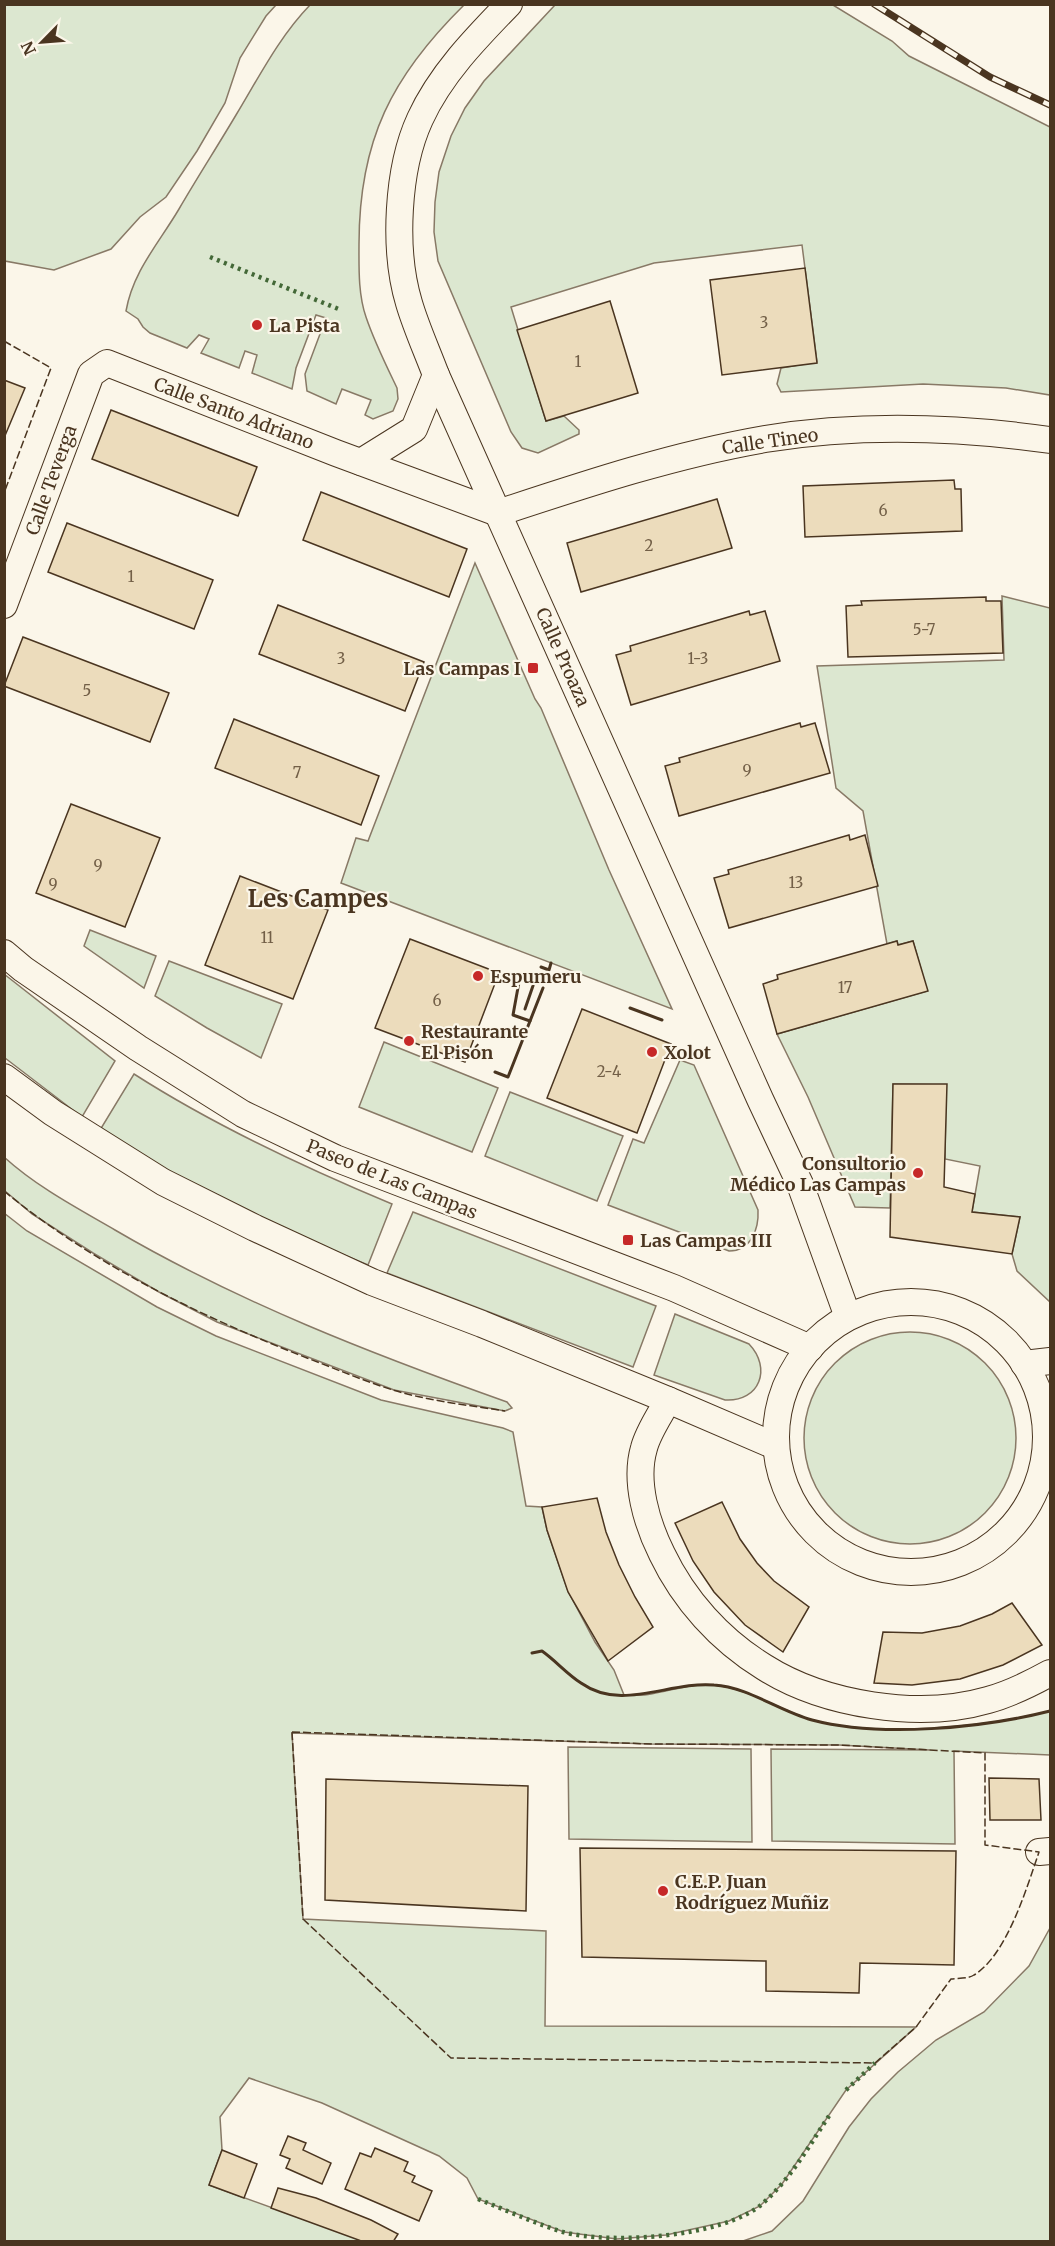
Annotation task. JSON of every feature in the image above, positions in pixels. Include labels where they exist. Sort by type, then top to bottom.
[{"type":"street","name":"Calle Proaza","points":[[509,4],[471,44],[443,80],[420,120],[405,166],[400,212],[401,256],[408,302],[436,375],[800,1184],[848,1317]]},
{"type":"street","name":"Calle Santo Adriano","points":[[107,363],[498,513]]},
{"type":"street","name":"Calle Teverga","points":[[4,604],[91,374],[107,363]]},
{"type":"street","points":[[361,462],[414,429],[436,375]]},
{"type":"street","name":"Calle Tineo","points":[[498,513],[671,459],[768,439],[846,431],[886,430],[978,433],[1050,440]]},
{"type":"street","name":"Paseo de Las Campas","points":[[4,953],[23,969],[148,1055],[243,1114],[335,1158],[674,1288],[810,1348]]},
{"type":"street","points":[[4,1077],[53,1113],[163,1182],[255,1228],[372,1282],[668,1400],[775,1446]]},
{"type":"street","points":[[911,1302],[957,1309],[978,1320],[1000,1336],[1024,1364],[1046,1396],[1045,1444],[1041,1472],[1021,1514],[992,1545],[964,1563],[936,1570],[906,1572],[874,1568],[845,1555],[820,1538],[801,1515],[787,1490],[775,1446],[777,1418],[784,1390],[794,1368],[810,1348],[848,1317],[880,1307],[911,1302]]},
{"type":"street","points":[[1024,1364],[1050,1361]]},
{"type":"street","points":[[668,1400],[644,1448],[641,1468],[643,1494],[651,1531],[684,1594],[710,1623],[748,1657],[766,1669],[809,1688],[854,1701],[893,1708],[925,1709],[986,1701],[1010,1694],[1050,1673]]},
{"type":"green space","points":[[4,5],[276,5],[266,16],[240,58],[225,103],[197,151],[166,197],[140,217],[111,249],[54,270],[5,261]]},
{"type":"green space","points":[[310,5],[464,5],[439,31],[399,84],[384,112],[373,141],[365,173],[359,244],[362,299],[366,317],[380,353],[397,388],[398,399],[393,411],[373,419],[365,415],[371,400],[342,389],[336,404],[307,391],[305,374],[326,318],[316,315],[296,368],[292,389],[252,373],[257,355],[245,351],[239,368],[201,353],[209,339],[199,335],[187,348],[150,333],[138,319],[126,311],[134,283],[148,258],[270,58]]},
{"type":"green space","points":[[555,5],[833,5],[892,41],[909,56],[1050,127],[1050,395],[1006,388],[923,384],[781,392],[777,384],[781,368],[817,362],[802,245],[654,263],[511,307],[546,421],[564,416],[579,430],[579,434],[538,453],[522,448],[511,432],[438,261],[434,232],[435,202],[439,172],[451,136],[465,108],[484,81]]},
{"type":"green space","points":[[475,563],[672,1009],[341,883],[356,838],[368,841]]},
{"type":"green space","points":[[1002,596],[1050,608],[1050,1302],[1017,1271],[1012,1254],[1020,1217],[972,1212],[980,1166],[945,1159],[946,1085],[893,1084],[890,1208],[855,1207],[808,1097],[777,1034],[927,991],[913,941],[898,945],[897,941],[887,944],[863,811],[836,788],[817,666],[1004,660]]},
{"type":"green space","points":[[90,930],[156,956],[144,988],[84,946]]},
{"type":"green space","points":[[169,961],[282,1004],[261,1058],[155,996]]},
{"type":"green space","points":[[4,974],[115,1061],[82,1117],[5,1058]]},
{"type":"green space","points":[[384,1042],[498,1088],[472,1152],[359,1107]]},
{"type":"green space","points":[[680,1060],[694,1065],[758,1210],[757,1224],[752,1238],[737,1250],[729,1251],[608,1205],[633,1139],[644,1143]]},
{"type":"green space","points":[[134,1074],[260,1145],[392,1204],[368,1265],[279,1228],[167,1171],[100,1130]]},
{"type":"green space","points":[[510,1092],[623,1136],[597,1201],[485,1156]]},
{"type":"green space","points":[[4,1157],[30,1178],[72,1205],[209,1280],[306,1325],[507,1402],[512,1408],[505,1411],[394,1390],[217,1322],[159,1292],[32,1214],[5,1191]]},
{"type":"green space","points":[[413,1212],[656,1306],[633,1367],[387,1273]]},
{"type":"green space","points":[[4,1213],[27,1231],[157,1307],[216,1336],[381,1400],[513,1432],[526,1506],[542,1507],[547,1530],[568,1591],[595,1642],[614,1670],[624,1695],[644,1695],[691,1686],[714,1685],[750,1694],[809,1719],[864,1728],[963,1726],[1050,1711],[1050,1755],[954,1751],[955,1844],[772,1841],[771,1749],[930,1750],[839,1745],[652,1744],[292,1733],[303,1919],[546,1931],[545,2026],[916,2027],[846,2090],[782,2184],[760,2206],[729,2221],[666,2235],[617,2239],[564,2232],[478,2199],[467,2178],[439,2156],[322,2103],[249,2078],[220,2117],[222,2150],[209,2185],[364,2241],[5,2241]]},
{"type":"green space","points":[[675,1314],[749,1344],[760,1363],[759,1382],[754,1389],[737,1399],[725,1400],[654,1375]]},
{"type":"green space","points":[[900,1332],[920,1332],[941,1336],[960,1344],[985,1363],[998,1379],[1008,1397],[1014,1417],[1016,1438],[1014,1459],[1008,1479],[998,1497],[985,1513],[960,1532],[941,1540],[920,1544],[900,1544],[879,1540],[860,1532],[828,1505],[816,1488],[808,1469],[804,1448],[804,1428],[808,1407],[816,1388],[843,1356],[860,1344],[879,1336]]},
{"type":"green space","points":[[568,1747],[751,1749],[752,1842],[569,1839]]},
{"type":"green space","points":[[1050,1928],[1050,2241],[743,2241],[772,2231],[803,2201],[849,2127],[871,2099],[898,2072],[936,2040],[984,2012],[1029,1966]]},
{"type":"building","points":[[805,268],[817,363],[722,375],[710,280]]},
{"type":"building","points":[[610,301],[638,393],[546,421],[517,330]]},
{"type":"building","points":[[4,380],[25,388],[4,438]]},
{"type":"building","points":[[111,410],[257,467],[238,516],[92,459]]},
{"type":"building","points":[[954,480],[955,489],[961,489],[962,531],[805,537],[803,486]]},
{"type":"building","points":[[321,492],[467,549],[449,597],[303,540]]},
{"type":"building","points":[[717,499],[732,548],[581,592],[567,543]]},
{"type":"building","points":[[67,523],[213,580],[194,629],[48,572]]},
{"type":"building","points":[[986,597],[986,601],[1001,601],[1003,653],[848,657],[846,606],[862,605],[861,601]]},
{"type":"building","points":[[278,605],[424,662],[405,711],[259,654]]},
{"type":"building","points":[[749,611],[750,615],[765,611],[780,661],[631,705],[616,655],[631,651],[630,646]]},
{"type":"building","points":[[23,637],[169,693],[150,742],[4,686]]},
{"type":"building","points":[[234,719],[379,776],[361,825],[215,768]]},
{"type":"building","points":[[800,723],[801,727],[815,723],[830,773],[679,816],[665,766],[680,762],[679,758]]},
{"type":"building","points":[[71,804],[160,838],[125,927],[36,893]]},
{"type":"building","points":[[849,835],[850,840],[865,835],[878,886],[729,928],[714,878],[729,874],[728,870]]},
{"type":"building","points":[[240,876],[328,910],[293,999],[205,965]]},
{"type":"building","points":[[410,939],[499,973],[465,1062],[375,1028]]},
{"type":"building","points":[[897,941],[898,945],[913,941],[928,991],[777,1034],[763,984],[778,979],[777,975]]},
{"type":"building","points":[[582,1009],[671,1044],[637,1133],[547,1098]]},
{"type":"building","name":"Consultorio Médico Las Campas","points":[[893,1084],[947,1084],[944,1187],[975,1194],[972,1212],[1020,1217],[1012,1254],[890,1237]]},
{"type":"building","points":[[597,1498],[606,1532],[619,1565],[653,1627],[608,1661],[568,1592],[547,1530],[542,1507]]},
{"type":"building","points":[[722,1502],[740,1539],[757,1563],[774,1581],[809,1607],[783,1652],[745,1625],[714,1592],[693,1561],[675,1523]]},
{"type":"building","points":[[1012,1603],[1042,1645],[1003,1665],[960,1679],[912,1685],[874,1683],[883,1632],[922,1633],[960,1626],[992,1614]]},
{"type":"building","points":[[989,1778],[1039,1779],[1041,1820],[990,1820]]},
{"type":"building","points":[[326,1779],[528,1786],[526,1911],[325,1900]]},
{"type":"building","points":[[580,1848],[956,1851],[954,1965],[860,1963],[859,1993],[766,1991],[766,1961],[582,1957]]},
{"type":"building","points":[[288,2136],[306,2143],[303,2150],[331,2163],[322,2184],[286,2168],[290,2159],[280,2155]]},
{"type":"building","points":[[375,2148],[408,2162],[404,2171],[415,2176],[412,2182],[432,2191],[419,2221],[345,2189],[360,2153],[371,2157]]},
{"type":"building","points":[[222,2150],[257,2164],[244,2198],[209,2185]]},
{"type":"building","points":[[278,2188],[316,2198],[371,2220],[398,2234],[393,2242],[364,2242],[271,2208]]},
{"type":"railway","points":[[874,4],[990,77],[1050,105]]},
{"type":"hedge","points":[[210,257],[341,310]]},
{"type":"hedge","points":[[846,2090],[875,2063]]},
{"type":"hedge","points":[[478,2199],[531,2221],[563,2232],[584,2236],[637,2238],[695,2231],[745,2215],[762,2204],[791,2172],[831,2113]]},
{"type":"fence","points":[[4,341],[51,368],[4,493]]},
{"type":"fence","points":[[4,1191],[38,1218],[111,1265],[227,1325],[393,1390],[435,1400],[505,1411]]},
{"type":"fence","points":[[292,1732],[652,1744],[839,1745],[985,1753],[985,1845],[1039,1852],[1006,1937],[986,1965],[974,1975],[951,1979],[916,2027],[875,2063],[451,2058],[303,1919],[292,1732]]},
{"type":"wall","points":[[541,967],[549,970],[551,963]]},
{"type":"wall","points":[[525,1009],[536,977],[546,981]]},
{"type":"wall","points":[[519,982],[513,1015],[530,1021]]},
{"type":"wall","points":[[495,1072],[508,1077],[543,988]]},
{"type":"wall","points":[[630,1008],[662,1020]]},
{"type":"wall","points":[[532,1653],[542,1651],[581,1683],[597,1691],[613,1695],[714,1685],[739,1690],[812,1720],[868,1729],[900,1730],[963,1726],[1050,1711]]},
{"type":"place","name":"La Pista","points":[[257,325]]},
{"type":"place","name":"Las Campas I","points":[[533,668]]},
{"type":"place","name":"Espumeru","points":[[478,976]]},
{"type":"place","name":"Restaurante El Pisón","points":[[409,1041]]},
{"type":"place","name":"Xolot","points":[[652,1052]]},
{"type":"place","name":"Consultorio Médico Las Campas","points":[[918,1173]]},
{"type":"place","name":"Las Campas III","points":[[628,1240]]},
{"type":"place","name":"C.E.P. Juan Rodríguez Muñiz","points":[[663,1891]]},
{"type":"district","name":"Les Campes","points":[[318,898]]}]
